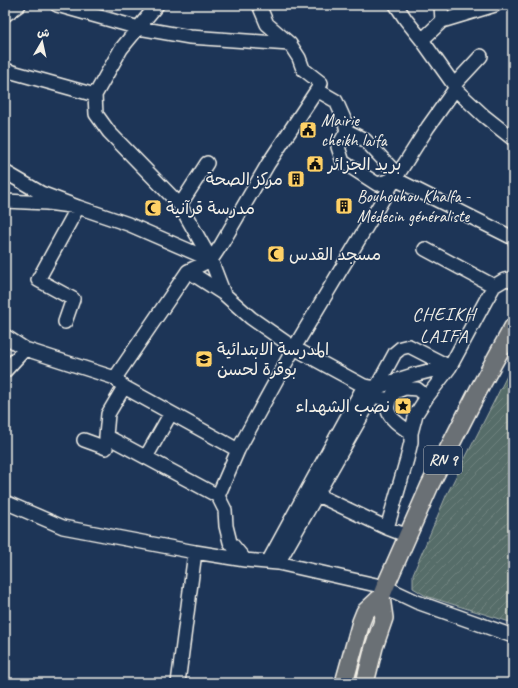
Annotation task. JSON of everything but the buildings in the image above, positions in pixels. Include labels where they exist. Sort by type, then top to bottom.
[{"type":"main road","name":"RN 9","points":[[344,683],[365,612],[383,592],[430,485],[478,391],[513,327]]},
{"type":"main road","points":[[365,683],[374,647],[384,618],[383,592]]},
{"type":"street","points":[[5,15],[20,5]]},
{"type":"street","points":[[57,5],[138,28],[190,37],[290,44]]},
{"type":"street","points":[[158,5],[121,49],[95,96],[96,114],[110,132],[180,205],[211,260],[224,294]]},
{"type":"street","points":[[84,440],[106,448],[108,414],[119,382],[188,271],[211,260],[268,164],[321,83],[303,69],[299,58],[290,44],[267,24],[260,5]]},
{"type":"street","points":[[396,5],[454,87],[484,116],[513,139]]},
{"type":"street","points":[[441,5],[442,22]]},
{"type":"street","points":[[422,40],[442,22],[495,5]]},
{"type":"street","points":[[218,496],[238,450],[294,348],[395,179],[454,87],[481,56]]},
{"type":"street","points":[[5,70],[95,96]]},
{"type":"street","points":[[317,90],[336,101],[344,119],[347,131],[338,147],[343,162],[377,184],[395,179],[513,238]]},
{"type":"street","points":[[347,131],[365,140],[393,170],[395,179]]},
{"type":"street","points":[[180,205],[207,163]]},
{"type":"street","points":[[5,172],[41,193],[128,224],[211,260]]},
{"type":"street","points":[[5,201],[47,203],[78,207]]},
{"type":"street","points":[[66,322],[73,299],[38,280],[78,207]]},
{"type":"street","points":[[425,248],[494,286]]},
{"type":"street","points":[[188,271],[224,294],[251,318],[294,348],[389,400]]},
{"type":"street","points":[[387,528],[407,459],[416,414],[450,367],[494,286],[504,280],[509,279],[513,281]]},
{"type":"street","points":[[5,336],[25,349],[119,382],[238,450]]},
{"type":"street","points":[[273,563],[371,390],[396,353],[401,348],[409,346],[450,367]]},
{"type":"street","points":[[5,372],[25,349]]},
{"type":"street","points":[[371,390],[400,378],[433,369],[450,367]]},
{"type":"street","points":[[411,433],[392,418],[388,410],[389,400],[395,392],[405,388],[417,389],[427,397]]},
{"type":"street","points":[[146,457],[171,413]]},
{"type":"street","points":[[106,436],[218,496],[225,510],[226,526],[230,542],[245,560]]},
{"type":"street","points":[[312,492],[387,528],[408,536]]},
{"type":"street","points":[[5,502],[63,527],[195,552],[273,563],[383,592],[417,602],[513,636]]},
{"type":"street","points":[[178,683],[195,552]]},
{"type":"green space","points":[[513,364],[513,623],[426,596],[413,588],[413,574],[446,496]]},
{"type":"place","name":"Mairie cheikh laifa","points":[[308,130]]},
{"type":"place","name":"بريد الجزائر","points":[[315,164]]},
{"type":"place","name":"مركز الصحة","points":[[296,179]]},
{"type":"place","name":"Bouhouhou Khalfa - Médecin généraliste","points":[[344,206]]},
{"type":"place","name":"مدرسة قرآنية","points":[[153,208]]},
{"type":"place","name":"مسجد القدس","points":[[276,254]]},
{"type":"place","name":"المدرسة الابتدائية بوقرة لحسن","points":[[204,359]]},
{"type":"place","name":"نصب الشهداء","points":[[403,406]]},
{"type":"district","name":"CHEIKH LAIFA","points":[[444,325]]}]
